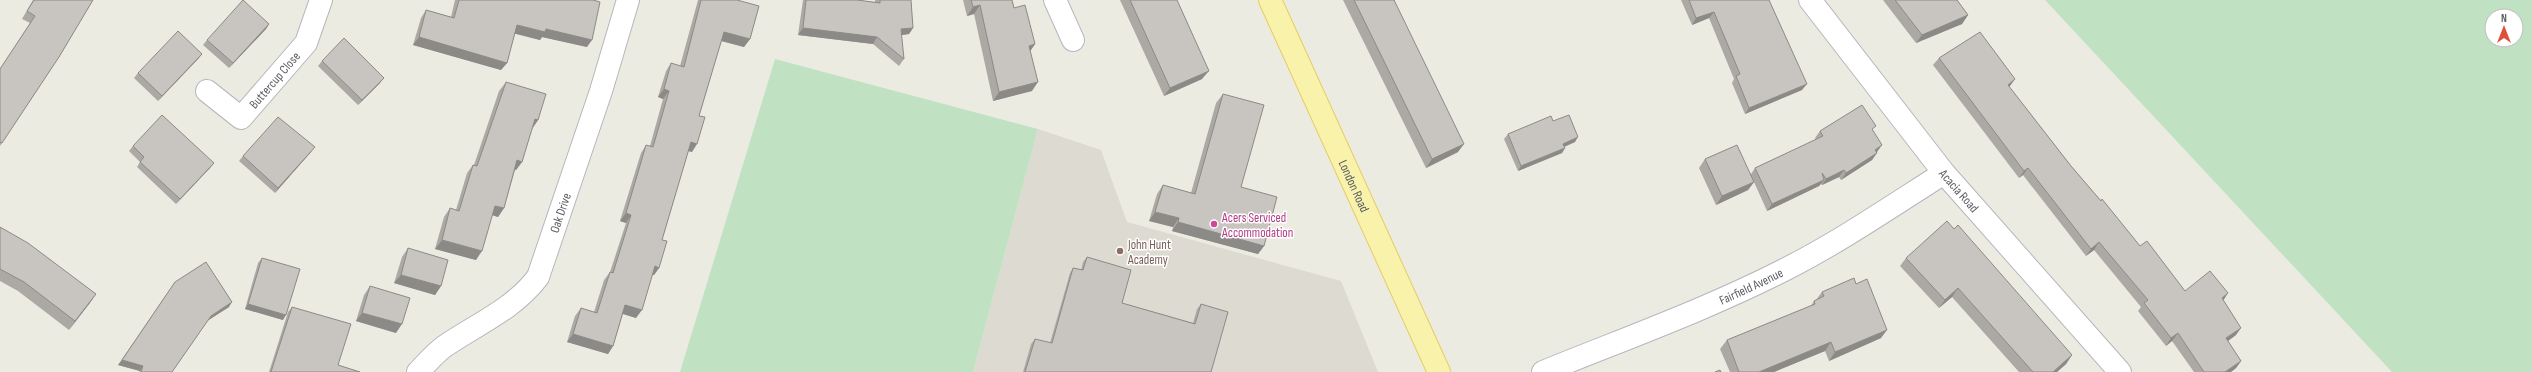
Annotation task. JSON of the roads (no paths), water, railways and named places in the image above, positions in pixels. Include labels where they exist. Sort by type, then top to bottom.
[{"type":"main road","name":"London Road","points":[[1270,0],[1439,372]]},
{"type":"street","name":"Buttercup Close","points":[[207,91],[241,118],[306,43],[321,0]]},
{"type":"street","name":"Oak Drive","points":[[418,372],[443,347],[502,311],[528,291],[538,276],[601,90],[628,0]]},
{"type":"street","points":[[1055,0],[1073,40]]},
{"type":"street","name":"Acacia Road","points":[[1810,0],[1944,173],[2120,372]]},
{"type":"street","name":"Fairfield Avenue","points":[[1543,372],[1745,289],[1786,269],[1831,245],[1944,173]]},
{"type":"place","name":"Acers Serviced Accommodation","points":[[1214,224]]},
{"type":"place","name":"John Hunt Academy","points":[[1120,251]]}]
